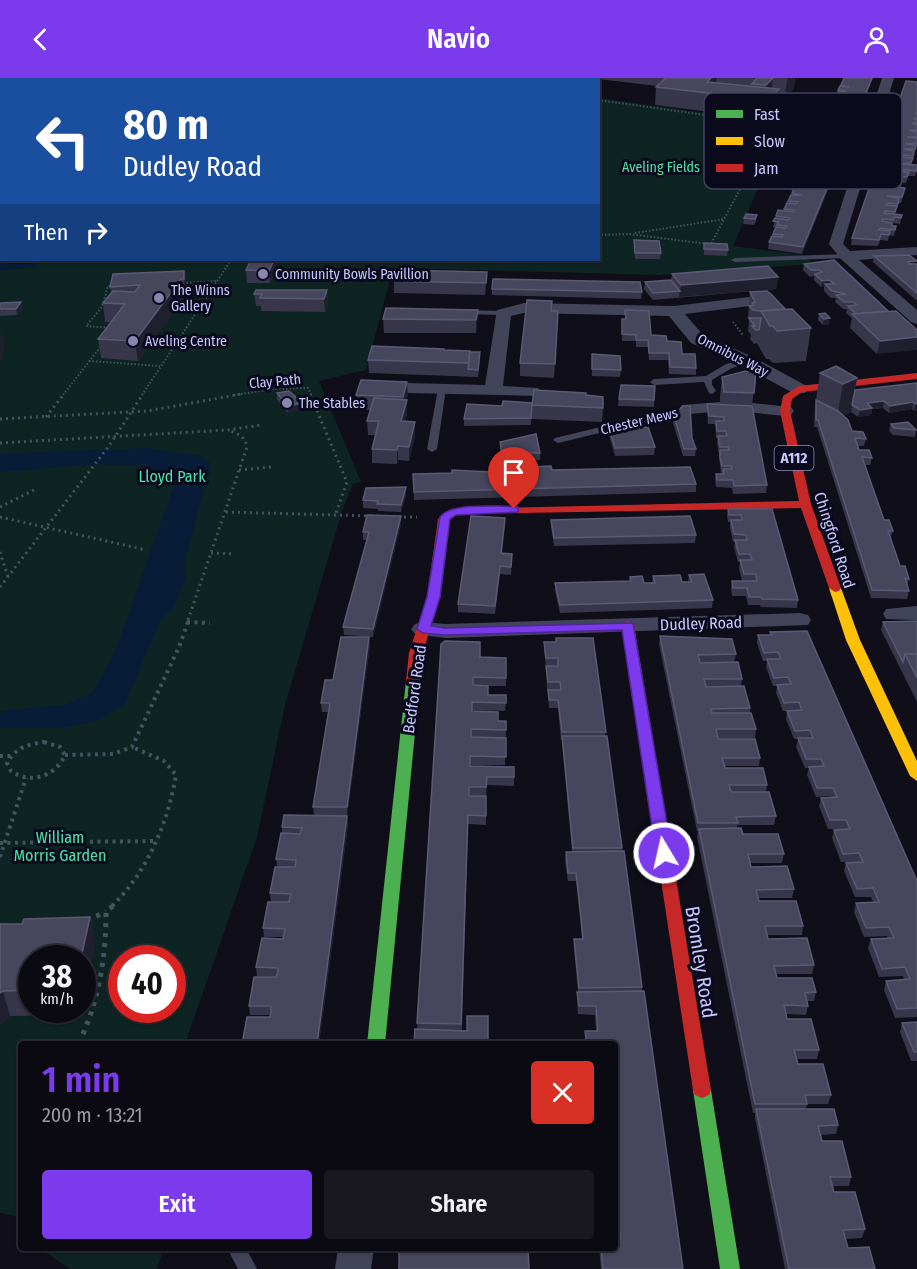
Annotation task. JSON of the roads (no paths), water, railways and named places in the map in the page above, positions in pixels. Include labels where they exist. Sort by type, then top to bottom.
[{"type":"street","points":[[883,93],[888,78]]},
{"type":"street","points":[[852,189],[836,239],[837,246],[916,318]]},
{"type":"street","points":[[846,256],[917,251]]},
{"type":"street","name":"Omnibus Way","points":[[503,313],[524,308],[674,311],[767,300]]},
{"type":"street","name":"Omnibus Way","points":[[674,311],[697,339],[747,361],[799,389]]},
{"type":"street","points":[[493,391],[503,313]]},
{"type":"street","points":[[752,408],[784,411],[787,398],[799,389],[917,376]]},
{"type":"street","points":[[401,388],[538,392]]},
{"type":"street","name":"Chester Mews","points":[[688,409],[716,399]]},
{"type":"street","name":"Chingford Road","points":[[784,411],[805,504],[853,640],[917,776]]},
{"type":"street","name":"Bedford Road","points":[[376,1041],[416,652],[433,597],[444,519],[455,511],[805,504]]},
{"type":"street","name":"Dudley Road","points":[[423,629],[445,632],[800,620]]},
{"type":"street","name":"Bromley Road","points":[[628,626],[730,1269]]},
{"type":"street","points":[[353,1269],[356,1251]]},
{"type":"lane","points":[[735,260],[846,256]]},
{"type":"lane","points":[[449,312],[503,313]]},
{"type":"lane","points":[[654,382],[708,379],[729,366],[747,361]]},
{"type":"lane","points":[[708,379],[708,385],[716,399]]},
{"type":"lane","points":[[432,449],[442,389]]},
{"type":"lane","name":"Chester Mews","points":[[558,440],[688,409]]},
{"type":"lane","points":[[238,1251],[248,1269]]},
{"type":"water","points":[[0,261],[34,261],[38,264],[34,267],[0,271]]},
{"type":"water","points":[[146,448],[201,456],[211,464],[184,564],[186,576],[175,605],[160,621],[125,704],[97,721],[62,728],[0,728],[0,711],[63,705],[92,693],[115,652],[173,488],[155,471],[133,466],[96,465],[0,472],[0,454]]},
{"type":"place","name":"Community Bowls Pavillion","points":[[263,274]]},
{"type":"place","name":"The Winns Gallery","points":[[159,298]]},
{"type":"place","name":"Aveling Centre","points":[[133,341]]},
{"type":"place","name":"The Stables","points":[[287,403]]},
{"type":"park label","name":"Aveling Fields","points":[[661,167]]},
{"type":"park label","name":"Lloyd Park","points":[[172,476]]},
{"type":"park label","name":"William Morris Garden","points":[[60,846]]}]
